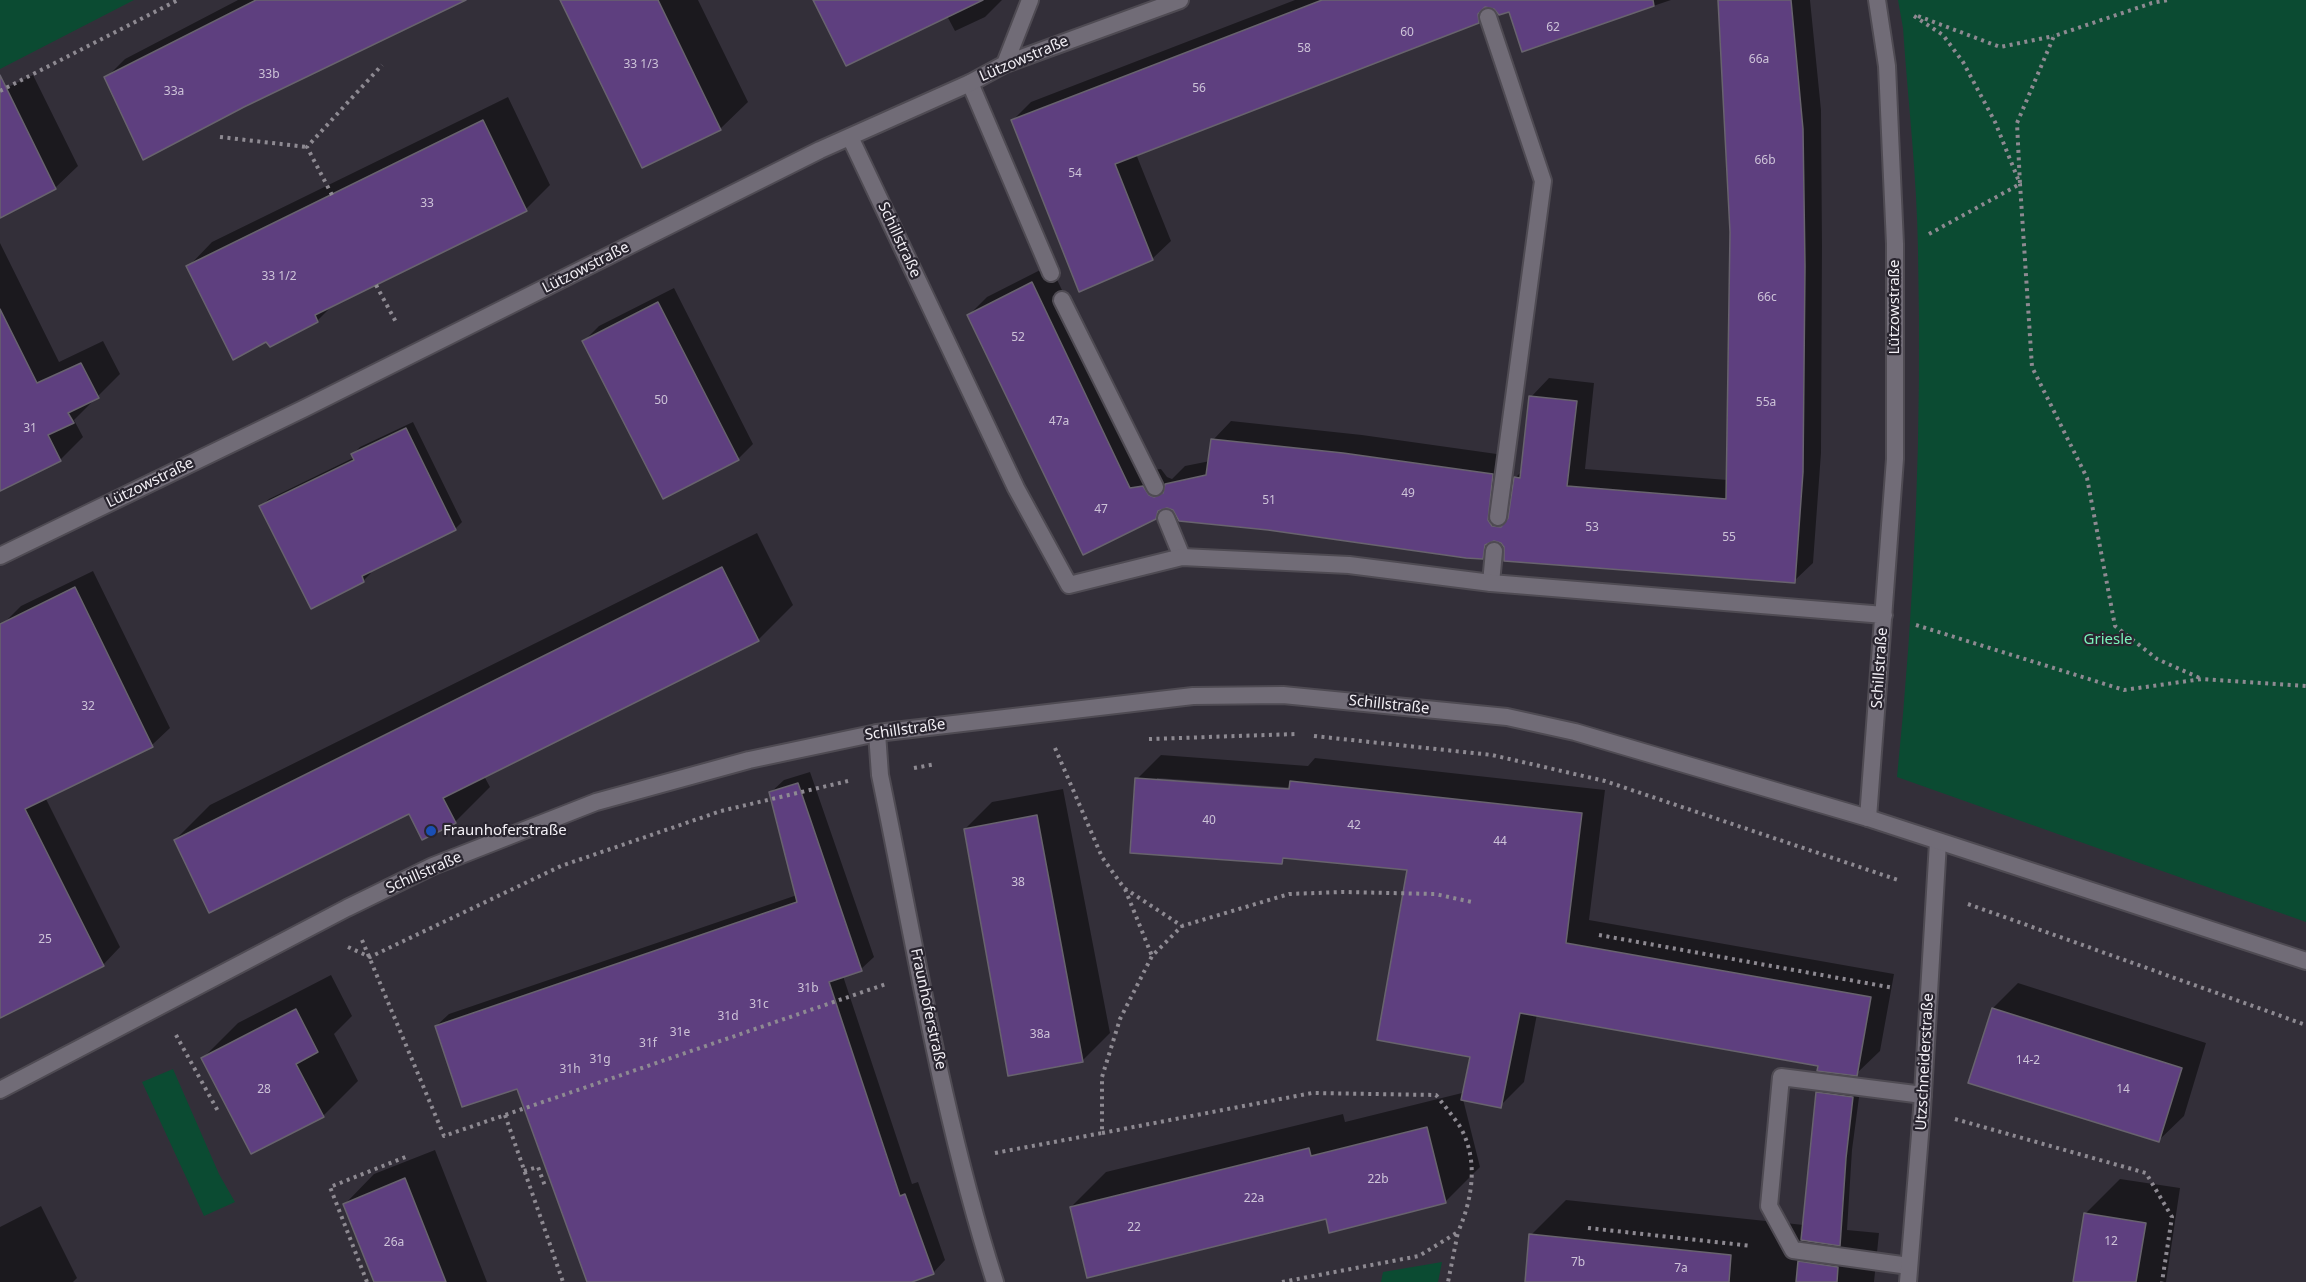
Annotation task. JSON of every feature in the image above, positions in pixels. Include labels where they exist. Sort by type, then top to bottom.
[{"type":"street","points":[[1005,64],[1030,0]]},
{"type":"street","name":"Lützowstraße","points":[[0,556],[820,150],[970,83],[1005,64],[1180,0]]},
{"type":"street","name":"Lützowstraße","points":[[1876,0],[1887,66],[1895,244],[1895,459],[1884,615]]},
{"type":"street","points":[[1488,17],[1543,181],[1498,517]]},
{"type":"street","points":[[970,83],[1051,273]]},
{"type":"street","name":"Schillstraße","points":[[850,137],[1016,488],[1069,585],[1182,556],[1349,565],[1491,582],[1884,615],[1868,818]]},
{"type":"street","points":[[1062,300],[1155,487]]},
{"type":"street","points":[[1166,518],[1182,556]]},
{"type":"street","points":[[1491,582],[1494,551]]},
{"type":"street","name":"Schillstraße","points":[[0,1090],[159,1005],[433,866],[596,802],[749,760],[877,733],[1193,696],[1283,695],[1507,717],[1575,732],[1868,818],[2306,961]]},
{"type":"street","name":"Fraunhoferstraße","points":[[877,733],[880,775],[920,972],[961,1160],[995,1282]]},
{"type":"street","name":"Utzschneiderstraße","points":[[1909,1274],[1938,842]]},
{"type":"street","points":[[1909,1274],[1793,1250],[1769,1206],[1781,1077],[1922,1103]]},
{"type":"path","points":[[0,91],[178,0]]},
{"type":"path","points":[[2020,184],[1995,122],[1963,62],[1943,35],[1911,14],[2000,47],[2054,36],[2152,3],[2168,0]]},
{"type":"path","points":[[2054,36],[2017,123],[2032,367],[2087,478],[2115,626],[2157,659],[2202,679]]},
{"type":"path","points":[[307,147],[382,66]]},
{"type":"path","points":[[220,137],[307,147]]},
{"type":"path","points":[[307,147],[332,195]]},
{"type":"path","points":[[1895,244],[1909,246],[2020,184]]},
{"type":"path","points":[[376,285],[412,354]]},
{"type":"path","points":[[1884,615],[2124,690],[2202,679],[2306,686]]},
{"type":"path","points":[[1143,739],[1296,734],[1492,755],[1605,781],[1936,893],[2306,1025]]},
{"type":"path","points":[[1065,746],[1054,747],[1102,857],[1125,888],[1152,956]]},
{"type":"path","points":[[306,929],[370,957],[561,866],[721,811],[944,763]]},
{"type":"path","points":[[1125,888],[1182,926]]},
{"type":"path","points":[[1102,1133],[1102,1077],[1120,1019],[1152,956],[1182,926],[1289,894],[1343,892],[1435,894],[1472,902]]},
{"type":"path","points":[[347,908],[370,957],[444,1136],[920,972]]},
{"type":"path","points":[[1599,935],[1928,995]]},
{"type":"path","points":[[159,1005],[219,1113]]},
{"type":"path","points":[[961,1160],[1312,1093],[1436,1095],[1460,1126],[1471,1155],[1472,1185],[1465,1216],[1458,1232],[1448,1282]]},
{"type":"path","points":[[1922,1103],[2146,1173],[2172,1218],[2162,1282]]},
{"type":"path","points":[[505,1115],[563,1282]]},
{"type":"path","points":[[367,1282],[330,1187],[408,1156]]},
{"type":"path","points":[[524,1171],[538,1167],[545,1186]]},
{"type":"path","points":[[1588,1227],[1793,1250]]},
{"type":"path","points":[[1282,1282],[1419,1256],[1458,1232]]},
{"type":"green space","points":[[0,0],[134,0],[0,69]]},
{"type":"green space","name":"Griesle","points":[[1898,0],[2306,0],[2306,922],[1897,777],[1913,580],[1919,382],[1916,194],[1903,28]]},
{"type":"green space","points":[[173,1069],[219,1174],[235,1202],[204,1216],[142,1082]]},
{"type":"green space","points":[[1442,1262],[1438,1282],[1381,1282],[1383,1272]]},
{"type":"building","points":[[256,0],[466,0],[244,107],[143,160],[104,77]]},
{"type":"building","points":[[560,0],[658,0],[721,130],[642,168]]},
{"type":"building","points":[[813,0],[983,0],[846,66]]},
{"type":"building","points":[[1322,0],[1653,0],[1654,6],[1522,52],[1509,12],[1499,15],[1494,9],[1485,7],[1478,14],[1479,23],[1115,164],[1153,260],[1079,292],[1011,120]]},
{"type":"building","points":[[1718,0],[1791,0],[1803,129],[1805,266],[1803,472],[1795,583],[1504,561],[1504,547],[1501,543],[1494,541],[1485,545],[1483,559],[1466,558],[1268,530],[1179,521],[1173,510],[1167,508],[1158,511],[1156,519],[1083,555],[967,315],[1032,282],[1130,488],[1143,486],[1149,495],[1154,497],[1163,493],[1165,484],[1206,475],[1211,439],[1343,453],[1493,474],[1488,520],[1492,526],[1501,527],[1508,518],[1514,477],[1520,478],[1529,396],[1577,401],[1567,486],[1726,499],[1730,232]]},
{"type":"building","points":[[0,75],[56,189],[0,218]]},
{"type":"building","points":[[483,120],[527,211],[315,315],[318,322],[270,347],[266,342],[233,360],[186,266]]},
{"type":"building","points":[[658,302],[739,460],[663,499],[582,341]]},
{"type":"building","points":[[0,309],[37,383],[81,363],[99,398],[68,413],[74,423],[48,435],[61,461],[0,491]]},
{"type":"building","points":[[406,428],[456,530],[362,576],[364,582],[311,609],[259,506],[354,460],[351,454]]},
{"type":"building","points":[[722,567],[759,641],[443,798],[456,823],[422,840],[409,814],[209,913],[174,840]]},
{"type":"building","points":[[75,587],[153,747],[25,809],[104,966],[0,1018],[0,624]]},
{"type":"building","points":[[1135,778],[1289,789],[1290,781],[1582,813],[1566,943],[1871,997],[1857,1076],[1817,1071],[1818,1066],[1520,1013],[1501,1108],[1461,1100],[1470,1057],[1377,1040],[1407,870],[1283,858],[1282,864],[1130,853]]},
{"type":"building","points":[[798,783],[862,971],[829,982],[900,1196],[905,1194],[934,1274],[912,1282],[587,1282],[517,1089],[462,1107],[435,1026],[797,902],[769,792]]},
{"type":"building","points":[[1037,815],[1083,1062],[1008,1076],[964,829]]},
{"type":"building","points":[[1992,1008],[2182,1068],[2159,1142],[1968,1083]]},
{"type":"building","points":[[296,1009],[318,1052],[296,1064],[324,1117],[251,1154],[201,1058]]},
{"type":"building","points":[[1816,1092],[1853,1097],[1840,1246],[1801,1240]]},
{"type":"building","points":[[1427,1127],[1446,1203],[1329,1233],[1326,1219],[1087,1278],[1070,1207],[1309,1148],[1311,1156]]},
{"type":"building","points":[[405,1178],[446,1282],[374,1282],[343,1204]]},
{"type":"building","points":[[2084,1213],[2146,1223],[2136,1282],[2073,1282]]},
{"type":"building","points":[[1529,1234],[1731,1255],[1729,1282],[1525,1282]]},
{"type":"building","points":[[1798,1261],[1838,1267],[1837,1282],[1796,1282]]},
{"type":"place","name":"Fraunhoferstraße","points":[[431,831]]}]
